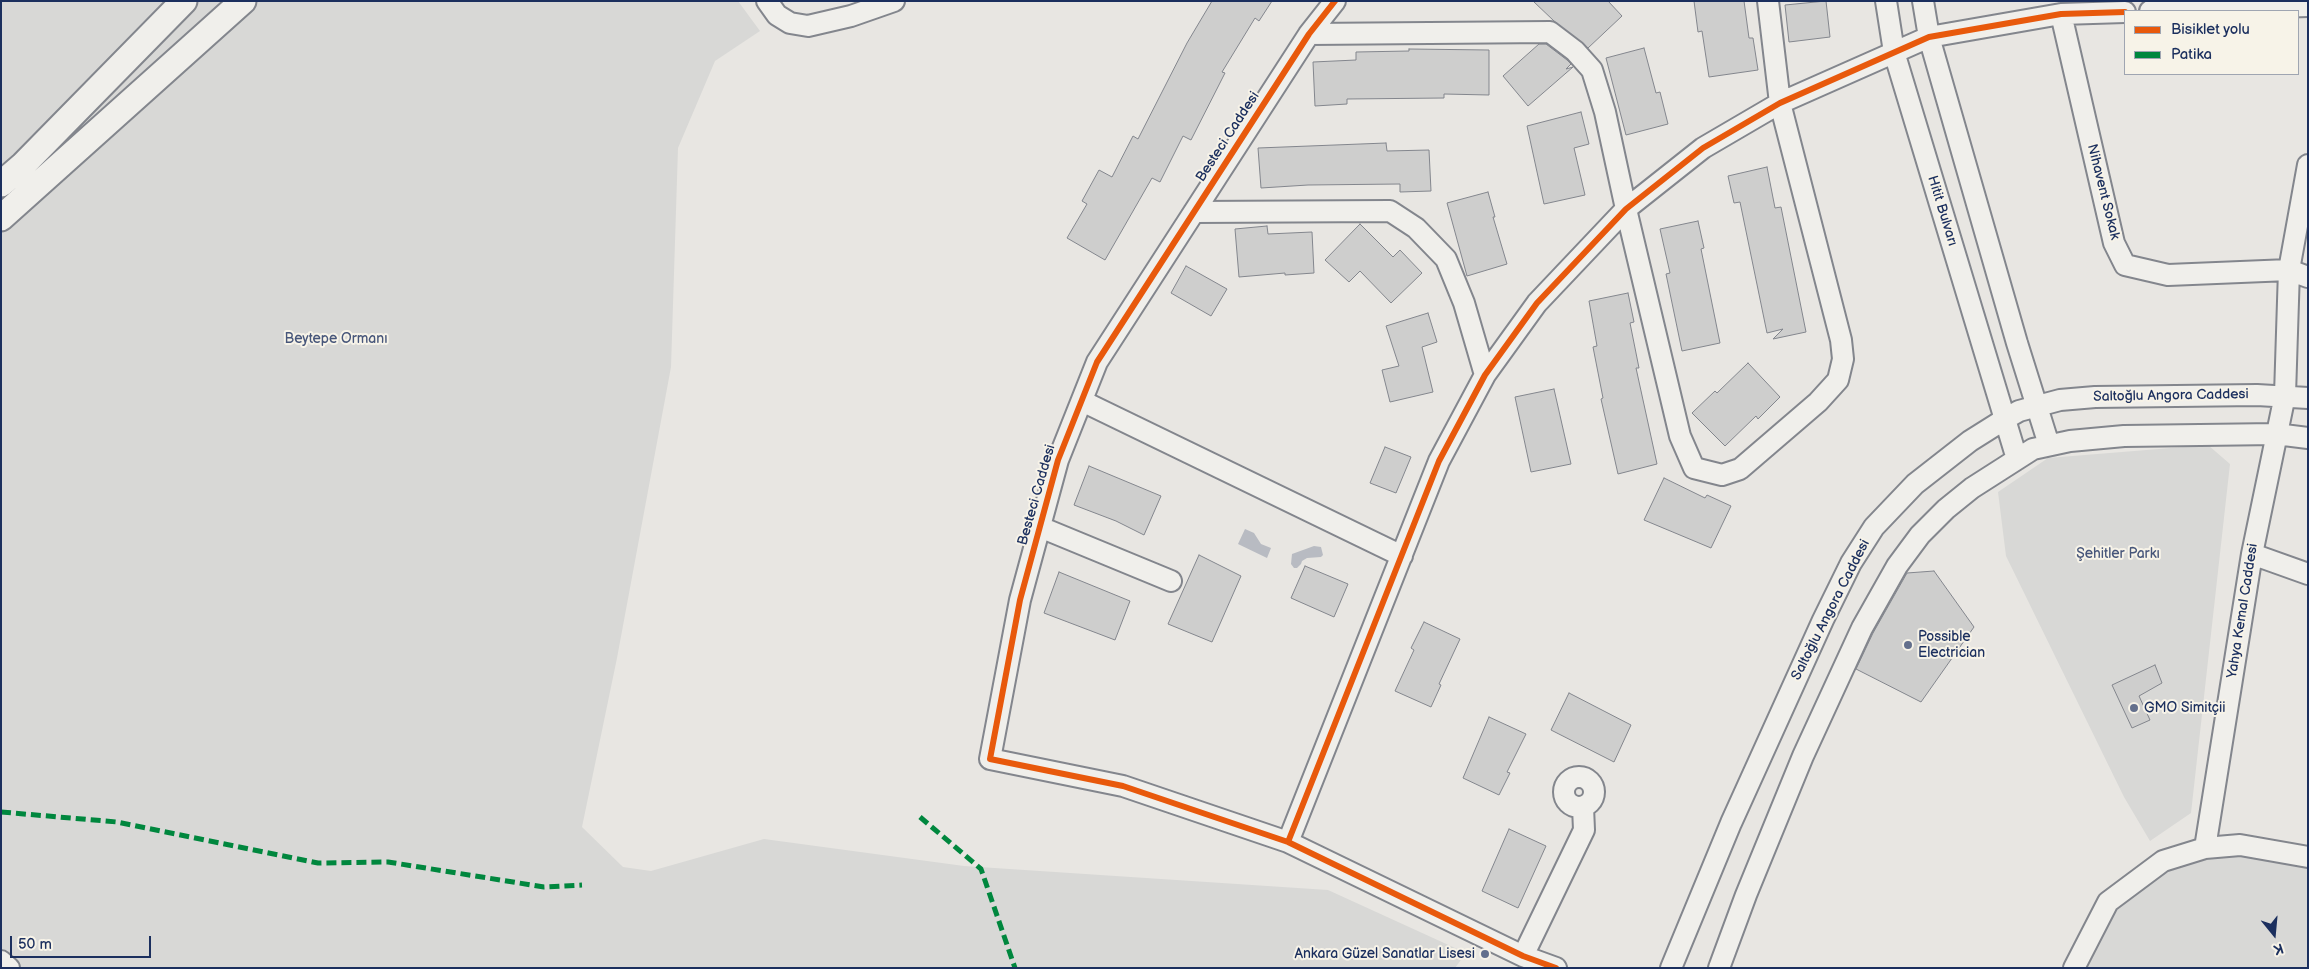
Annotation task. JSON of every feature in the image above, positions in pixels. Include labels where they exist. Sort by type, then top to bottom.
[{"type":"main road","points":[[1,184],[184,1]]},
{"type":"main road","points":[[1,218],[243,1]]},
{"type":"street","points":[[767,1],[777,15],[790,23],[808,26],[851,16],[894,1]]},
{"type":"street","name":"Besteci Caddesi","points":[[1288,842],[1123,786],[990,759],[1020,600],[1058,460],[1097,362],[1309,34],[1335,1]]},
{"type":"street","points":[[1309,34],[1550,32],[1575,51],[1592,70],[1605,112],[1680,436],[1694,468],[1722,474],[1740,469],[1818,402],[1838,380],[1843,359],[1841,340],[1780,103],[1768,1]]},
{"type":"street","name":"Hitit Bulvarı","points":[[1886,1],[1894,52],[2017,458]]},
{"type":"street","points":[[1923,1],[1929,37],[2036,406],[2050,445]]},
{"type":"street","points":[[2182,10],[2308,6]]},
{"type":"street","points":[[1556,968],[1523,956],[1288,842],[1439,461],[1485,375],[1538,303],[1626,209],[1703,148],[1780,103],[1929,37],[2061,14],[2124,12]]},
{"type":"street","name":"Nihavent Sokak","points":[[2061,14],[2114,243],[2125,265],[2168,275],[2299,274]]},
{"type":"street","name":"Yahya Kemal Caddesi","points":[[2206,848],[2252,554],[2276,434],[2286,395],[2308,164]]},
{"type":"street","points":[[1194,212],[1390,211],[1416,228],[1446,259],[1464,303],[1485,375]]},
{"type":"street","name":"Saltoğlu Angora Caddesi","points":[[1671,968],[1730,823],[1823,620],[1864,541],[1893,505],[1915,484],[1970,441],[2005,419],[2036,406],[2060,400],[2095,397],[2286,395],[2308,398]]},
{"type":"street","points":[[1082,401],[1402,556]]},
{"type":"street","points":[[1720,968],[1746,895],[1803,756],[1882,591],[1897,566],[1920,535],[1946,509],[2017,458],[2033,449],[2050,445],[2086,439],[2124,436],[2276,434],[2308,438]]},
{"type":"street","points":[[1040,527],[1171,581]]},
{"type":"street","points":[[2252,554],[2308,574]]},
{"type":"street","points":[[1523,956],[1584,830],[1583,807]]},
{"type":"street","points":[[2074,968],[2108,902],[2163,861],[2206,848],[2240,845],[2308,857]]},
{"type":"street","points":[[1,961],[9,968]]},
{"type":"green space","name":"Beytepe Ormanı","points":[[1,1],[738,1],[760,31],[715,61],[678,148],[671,367],[617,658],[582,827],[623,867],[651,871],[764,839],[964,866],[1328,890],[1466,953],[1455,968],[1,968]]},
{"type":"green space","name":"Şehitler Parkı","points":[[2208,445],[2230,464],[2191,813],[2150,841],[2124,797],[2006,556],[1998,492],[2048,458]]},
{"type":"green space","points":[[2205,848],[2308,857],[2308,968],[2074,968],[2108,902]]},
{"type":"shaded area","points":[[1245,529],[1254,533],[1261,544],[1271,548],[1267,558],[1238,544]]},
{"type":"shaded area","points":[[1314,546],[1321,547],[1323,555],[1321,557],[1307,558],[1297,568],[1294,568],[1291,564],[1292,554]]},
{"type":"building","points":[[1212,1],[1272,1],[1259,21],[1255,18],[1222,72],[1225,73],[1191,140],[1183,136],[1160,182],[1152,178],[1105,260],[1067,238],[1087,204],[1082,201],[1099,170],[1112,177],[1133,136],[1138,139],[1187,43]]},
{"type":"building","points":[[1533,1],[1608,1],[1622,16],[1588,48],[1554,21]]},
{"type":"building","points":[[1694,1],[1744,1],[1749,38],[1753,38],[1758,70],[1709,77],[1702,31],[1698,32]]},
{"type":"building","points":[[1826,1],[1830,37],[1789,42],[1785,5]]},
{"type":"building","points":[[1539,44],[1546,44],[1567,60],[1571,64],[1566,69],[1573,67],[1528,106],[1503,76]]},
{"type":"building","points":[[1644,48],[1656,93],[1660,92],[1668,124],[1626,135],[1606,58]]},
{"type":"building","points":[[1409,49],[1489,50],[1489,95],[1444,94],[1444,98],[1347,99],[1347,104],[1315,106],[1313,62],[1356,60],[1356,52],[1409,51]]},
{"type":"building","points":[[1581,112],[1589,144],[1574,148],[1585,195],[1544,204],[1527,126]]},
{"type":"building","points":[[1386,143],[1387,151],[1429,150],[1431,191],[1400,192],[1400,184],[1308,185],[1261,188],[1258,148]]},
{"type":"building","points":[[1767,167],[1775,208],[1781,207],[1806,332],[1773,339],[1783,329],[1767,333],[1740,202],[1734,203],[1728,176]]},
{"type":"building","points":[[1488,192],[1495,217],[1493,217],[1507,264],[1467,276],[1447,203]]},
{"type":"building","points":[[1698,221],[1704,248],[1701,249],[1720,343],[1682,351],[1666,274],[1670,273],[1660,229]]},
{"type":"building","points":[[1360,224],[1393,257],[1400,250],[1422,273],[1391,303],[1360,271],[1349,282],[1325,260]]},
{"type":"building","points":[[1267,226],[1268,234],[1312,232],[1314,273],[1285,275],[1285,273],[1239,277],[1235,229]]},
{"type":"building","points":[[1186,266],[1227,289],[1211,316],[1171,293]]},
{"type":"building","points":[[1628,293],[1634,322],[1630,323],[1639,368],[1636,368],[1657,464],[1618,474],[1601,399],[1603,398],[1593,347],[1597,346],[1589,301]]},
{"type":"building","points":[[1428,313],[1437,342],[1422,347],[1433,392],[1390,402],[1382,370],[1399,366],[1386,326]]},
{"type":"building","points":[[1748,363],[1780,397],[1758,419],[1756,416],[1725,446],[1692,413],[1715,391],[1717,393]]},
{"type":"building","points":[[1554,389],[1571,464],[1531,472],[1515,397]]},
{"type":"building","points":[[1385,447],[1411,457],[1396,493],[1370,483]]},
{"type":"building","points":[[1089,466],[1161,496],[1144,535],[1116,521],[1074,505]]},
{"type":"building","points":[[1664,478],[1705,498],[1707,495],[1731,506],[1711,548],[1644,520]]},
{"type":"building","points":[[1199,555],[1241,576],[1212,642],[1168,624]]},
{"type":"building","points":[[1305,566],[1348,584],[1334,617],[1291,598]]},
{"type":"building","name":"Possible Electrician","points":[[1934,571],[1974,627],[1921,702],[1856,669],[1873,633],[1907,573]]},
{"type":"building","points":[[1059,572],[1130,601],[1115,640],[1044,613]]},
{"type":"building","points":[[1424,622],[1460,639],[1439,684],[1441,685],[1431,707],[1395,691],[1414,650],[1411,648]]},
{"type":"building","name":"GMO Simitçii","points":[[2155,665],[2162,683],[2139,696],[2150,720],[2132,728],[2112,685]]},
{"type":"building","points":[[1569,693],[1631,725],[1614,762],[1551,730]]},
{"type":"building","points":[[1489,717],[1526,734],[1507,772],[1510,773],[1499,795],[1463,778]]},
{"type":"building","points":[[1509,829],[1546,846],[1518,908],[1482,891]]},
{"type":"marked path","points":[[1,812],[117,822],[318,863],[388,862],[544,887],[582,885]]},
{"type":"marked path","points":[[920,817],[981,869],[1015,968]]},
{"type":"cycle path","points":[[1288,842],[1123,786],[990,759],[1020,600],[1058,460],[1097,362],[1309,34],[1335,1]]},
{"type":"cycle path","points":[[1556,968],[1523,956],[1288,842],[1439,461],[1485,375],[1537,303],[1626,209],[1703,148],[1780,103],[1929,37],[2061,14],[2124,12]]},
{"type":"place","name":"Possible Electrician","points":[[1908,645]]},
{"type":"place","name":"GMO Simitçii","points":[[2134,708]]},
{"type":"place","name":"Ankara Güzel Sanatlar Lisesi","points":[[1485,954]]}]
